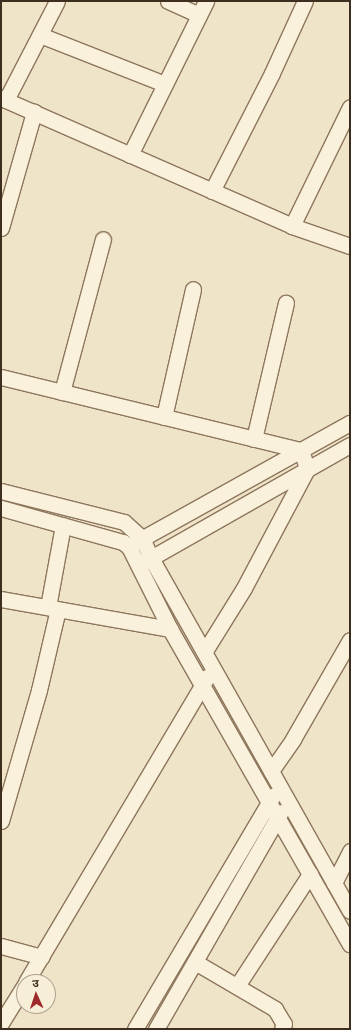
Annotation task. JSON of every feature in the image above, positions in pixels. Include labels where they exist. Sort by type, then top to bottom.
[{"type":"street","points":[[57,1],[40,35],[4,99],[292,226],[350,246]]},
{"type":"street","points":[[168,1],[199,15]]},
{"type":"street","points":[[130,155],[206,1]]},
{"type":"street","points":[[212,191],[272,73],[305,1]]},
{"type":"street","points":[[40,35],[165,84]]},
{"type":"street","points":[[292,226],[350,107]]},
{"type":"street","points":[[1,228],[34,112]]},
{"type":"street","points":[[62,392],[103,239]]},
{"type":"street","points":[[164,417],[193,289]]},
{"type":"street","points":[[254,439],[286,303]]},
{"type":"street","points":[[1,376],[301,450]]},
{"type":"street","points":[[129,546],[350,423]]},
{"type":"street","points":[[145,562],[350,445]]},
{"type":"street","points":[[205,651],[244,588],[307,469],[301,450]]},
{"type":"street","points":[[1,491],[124,522],[142,538],[145,562],[170,629],[350,944]]},
{"type":"street","points":[[1,508],[123,542],[145,562],[214,666],[279,786],[350,911]]},
{"type":"street","points":[[1,821],[39,690],[53,608],[63,525]]},
{"type":"street","points":[[1,599],[170,629]]},
{"type":"street","points":[[271,771],[293,739],[350,640]]},
{"type":"street","points":[[31,974],[214,666]]},
{"type":"street","points":[[135,1029],[279,786]]},
{"type":"street","points":[[156,1029],[288,801]]},
{"type":"street","points":[[334,883],[350,851]]},
{"type":"street","points":[[237,986],[310,874]]},
{"type":"street","points":[[1,946],[42,957]]},
{"type":"street","points":[[195,962],[275,1009],[284,1024],[282,1029]]},
{"type":"street","points":[[1,1023],[16,999]]}]
